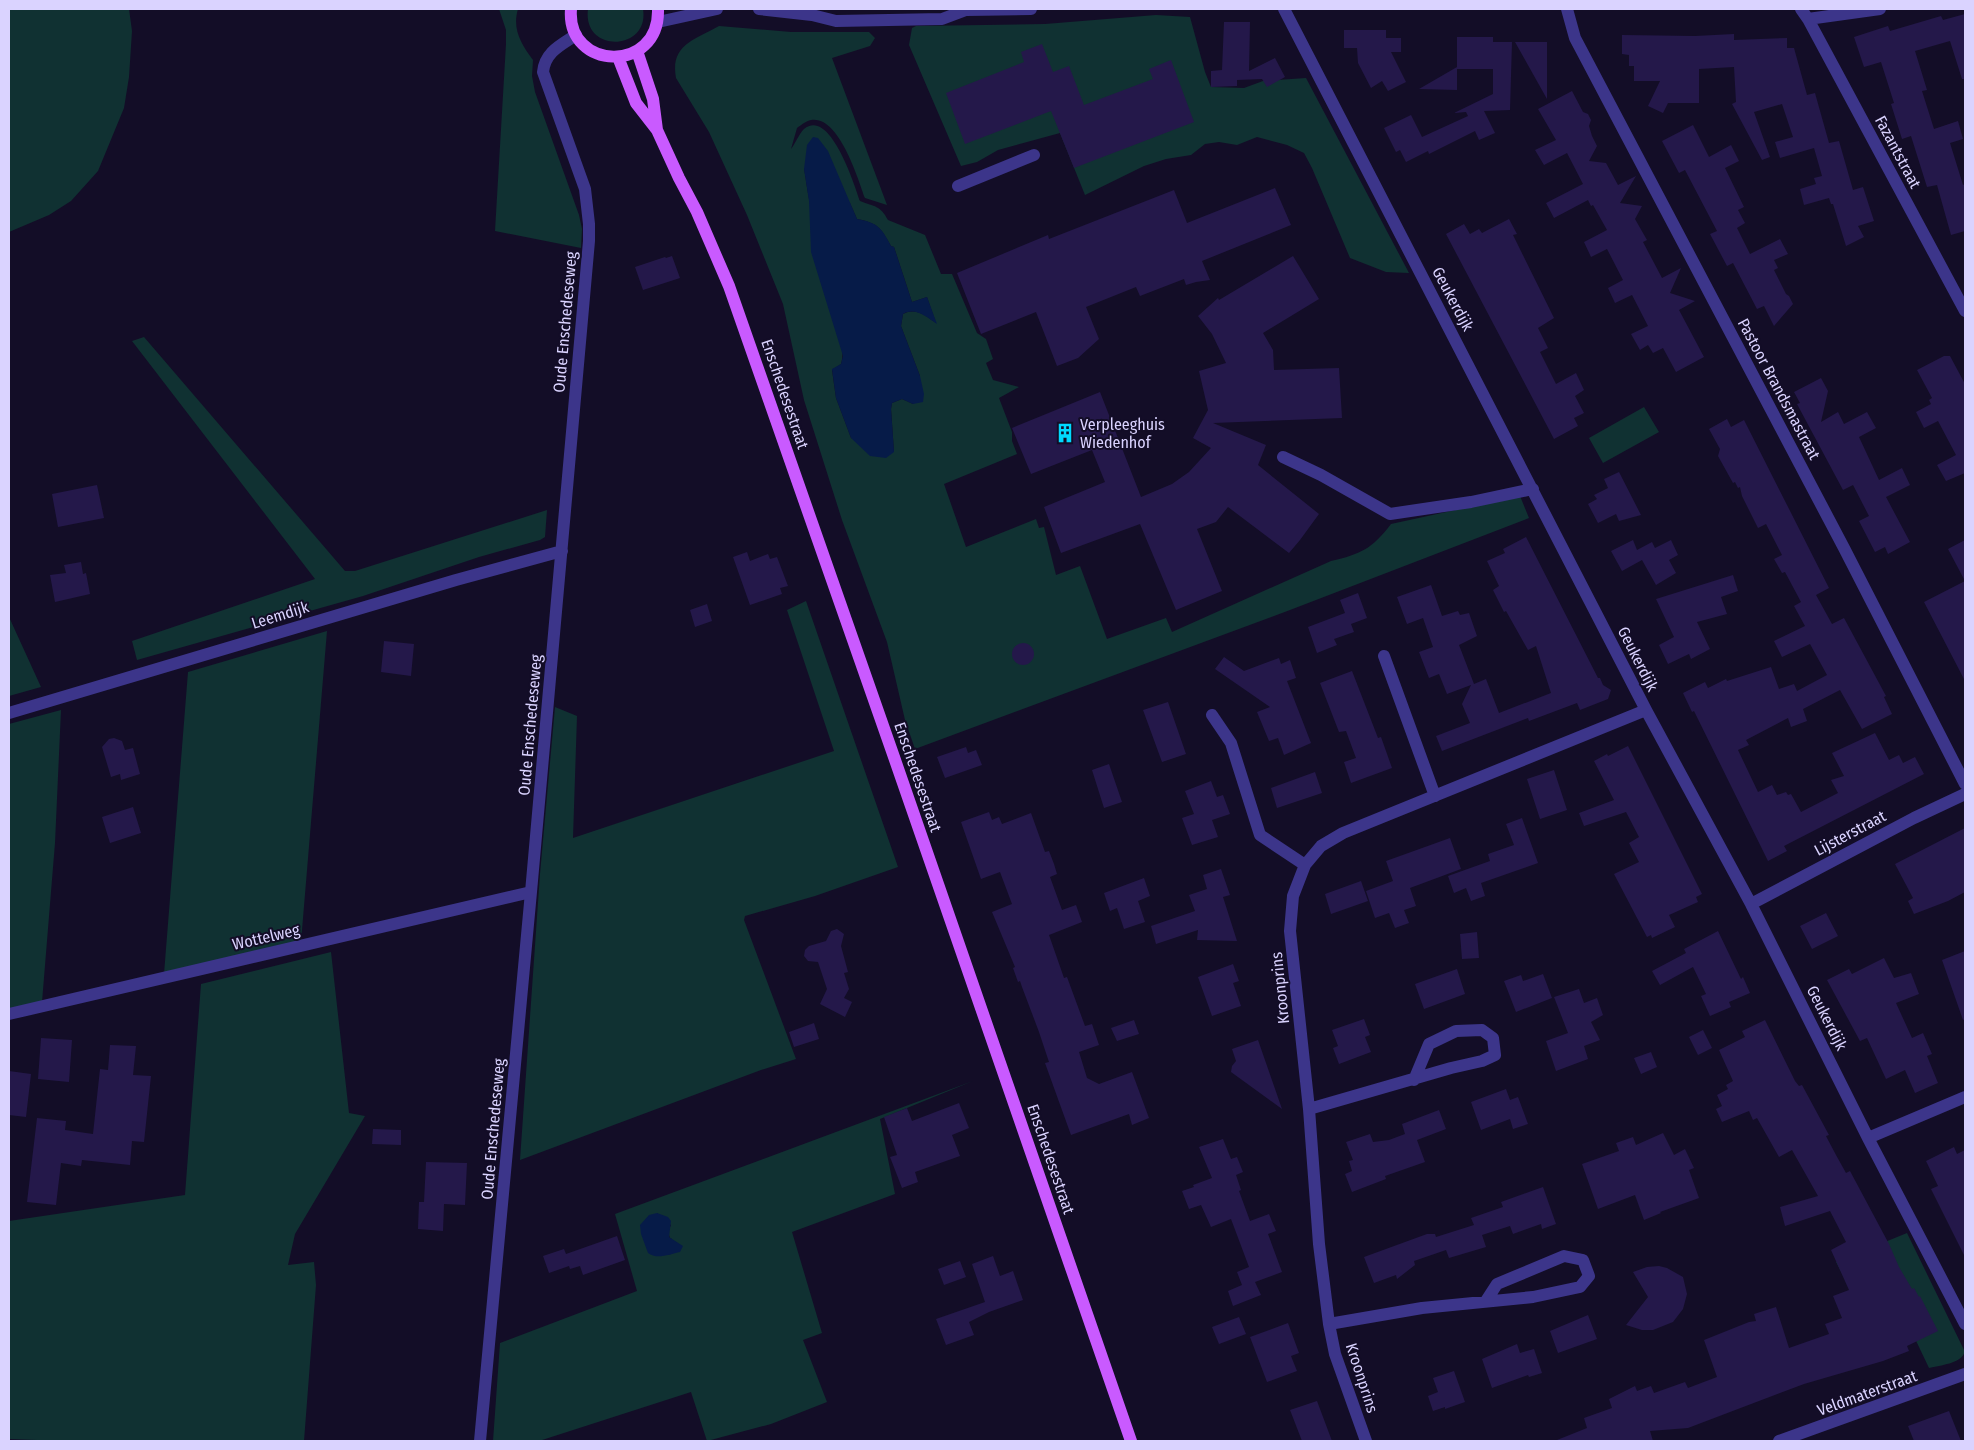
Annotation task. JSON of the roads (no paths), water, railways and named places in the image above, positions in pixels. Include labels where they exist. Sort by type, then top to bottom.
[{"type":"main road","points":[[571,9],[572,25],[576,35],[584,45],[605,57],[618,57],[637,51],[647,44],[654,34],[658,15]]},
{"type":"main road","name":"Enschedesestraat","points":[[637,51],[653,99],[657,130]]},
{"type":"main road","name":"Enschedesestraat","points":[[618,57],[636,103],[657,130],[715,251],[745,331],[1131,1441]]},
{"type":"street","points":[[658,15],[716,9]]},
{"type":"street","points":[[759,9],[812,15],[836,21],[942,19],[963,10],[1030,9]]},
{"type":"street","points":[[812,15],[832,9]]},
{"type":"street","name":"Geukerdijk","points":[[1284,9],[1646,710],[1751,904],[1868,1138],[1965,1324]]},
{"type":"street","name":"Pastoor Brandsmastraat","points":[[1567,9],[1575,38],[1835,530],[1965,784]]},
{"type":"street","points":[[1804,14],[1880,9]]},
{"type":"street","name":"Fazantstraat","points":[[1804,14],[1965,311]]},
{"type":"street","name":"Oude Enschedeseweg","points":[[480,1441],[562,551],[589,224],[585,189],[580,172],[543,72],[544,62],[549,54],[576,35]]},
{"type":"street","points":[[958,186],[1034,155]]},
{"type":"street","points":[[1283,457],[1321,475],[1390,514],[1472,502],[1533,489]]},
{"type":"street","name":"Leemdijk","points":[[9,713],[446,583],[562,551]]},
{"type":"street","points":[[1384,656],[1435,796]]},
{"type":"street","name":"Kroonprins","points":[[1366,1441],[1335,1354],[1329,1324],[1319,1244],[1309,1110],[1290,931],[1292,896],[1305,865],[1321,846],[1343,833],[1646,710]]},
{"type":"street","points":[[1212,715],[1232,744],[1260,835],[1305,865]]},
{"type":"street","name":"Lijsterstraat","points":[[1751,904],[1914,818],[1965,794]]},
{"type":"street","name":"Wottelweg","points":[[9,1014],[531,892]]},
{"type":"street","points":[[1309,1110],[1414,1080],[1451,1068],[1482,1061],[1495,1056],[1493,1038],[1482,1030],[1456,1031],[1429,1044],[1414,1080]]},
{"type":"street","points":[[1868,1138],[1965,1097]]},
{"type":"street","name":"Kroonprins","points":[[1329,1324],[1422,1308],[1533,1297],[1580,1288],[1589,1276],[1583,1260],[1564,1256],[1496,1284],[1486,1301]]},
{"type":"street","name":"Veldmaterstraat","points":[[1779,1441],[1965,1374]]},
{"type":"water","points":[[813,137],[818,138],[828,151],[857,219],[870,222],[878,227],[891,246],[894,247],[912,302],[927,297],[937,324],[917,312],[903,314],[901,326],[920,376],[924,394],[923,402],[913,404],[902,399],[892,403],[894,452],[886,458],[870,456],[851,438],[836,398],[832,369],[841,364],[843,356],[811,252],[809,201],[804,169],[807,145]]},
{"type":"water","points":[[657,1213],[668,1217],[671,1221],[669,1237],[683,1246],[680,1252],[659,1256],[648,1253],[641,1234],[640,1225],[649,1215]]},
{"type":"place","name":"Verpleeghuis Wiedenhof","points":[[1065,433]]}]
